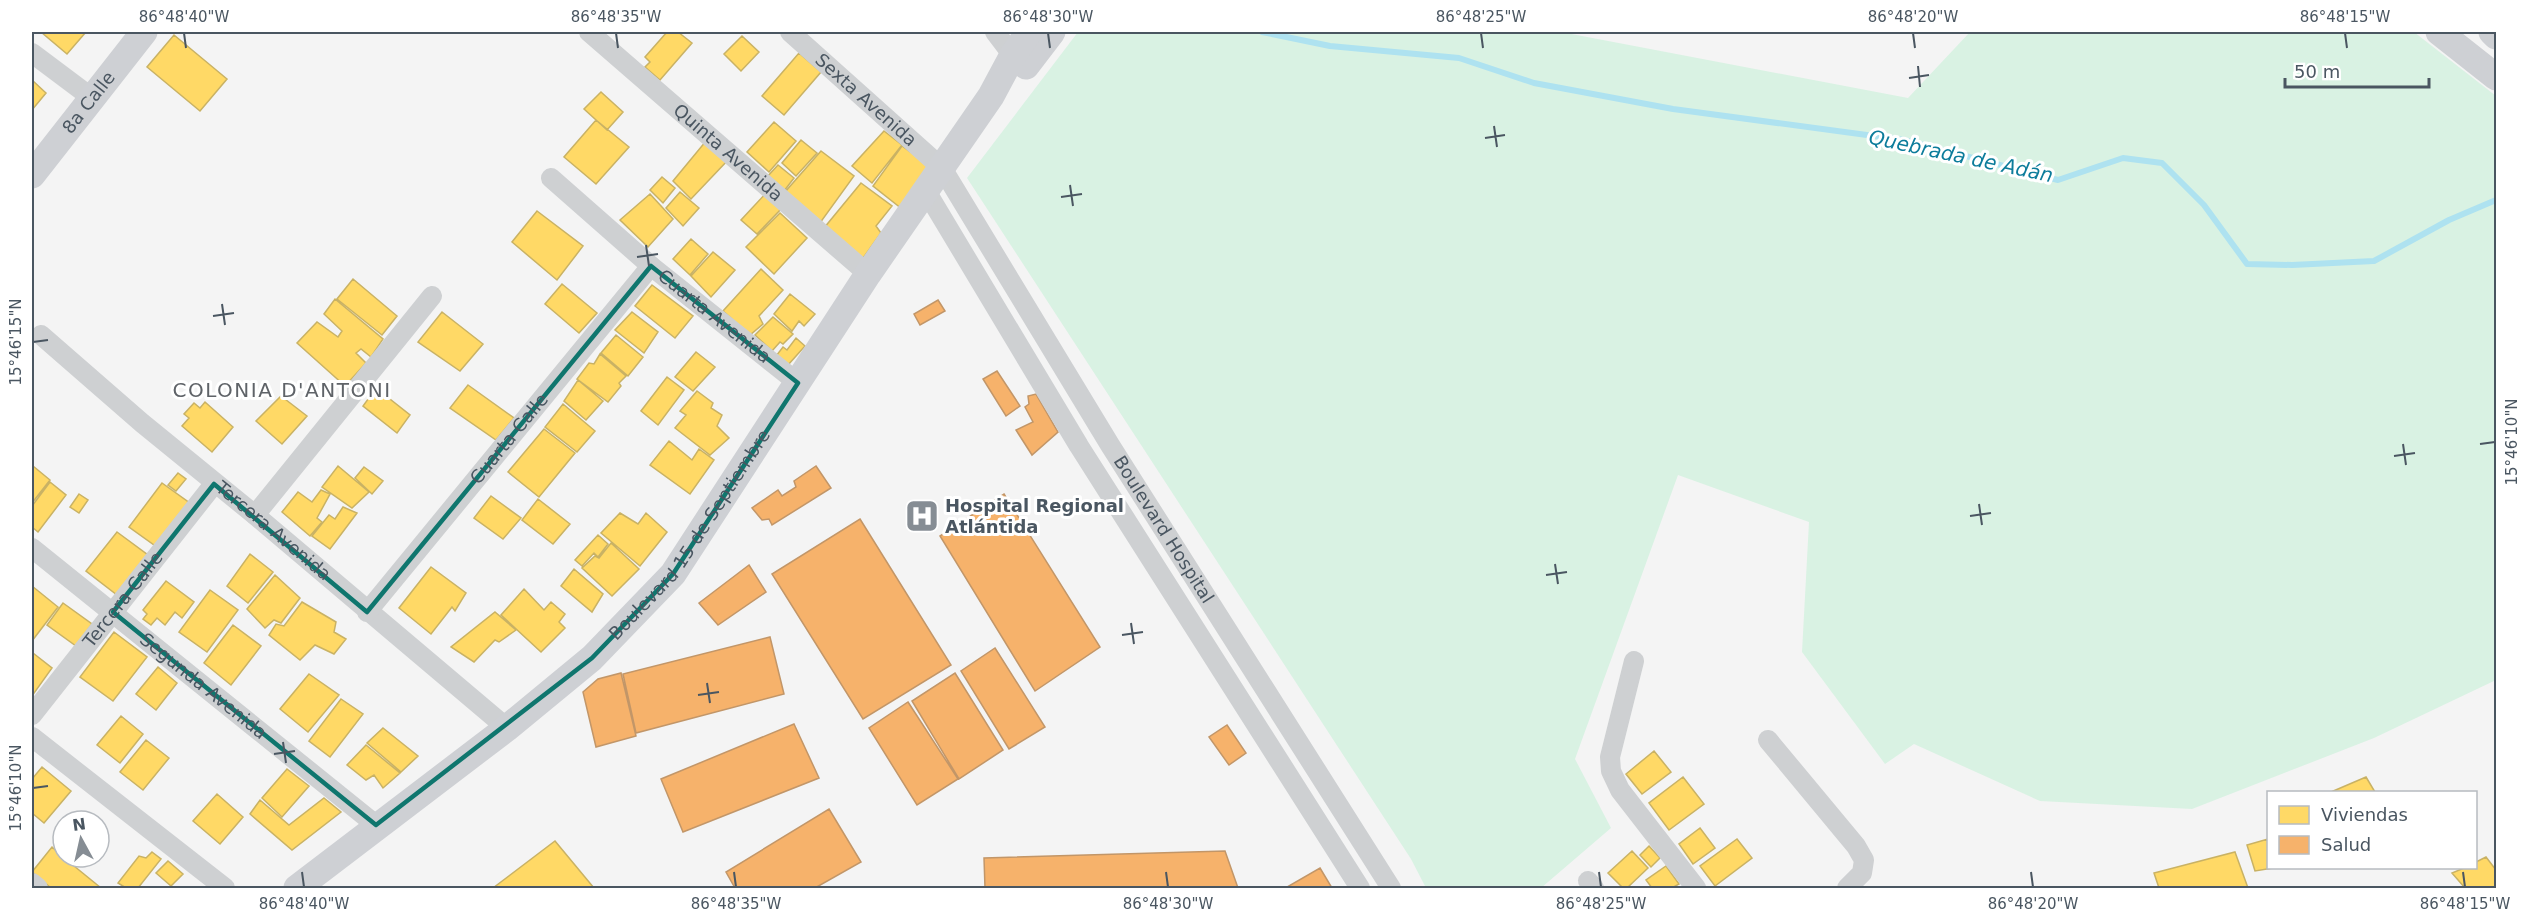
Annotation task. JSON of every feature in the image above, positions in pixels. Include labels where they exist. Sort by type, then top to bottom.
[{"type":"street","name":"8a Calle","points":[[32,175],[144,32]]},
{"type":"street","name":"Quinta Avenida","points":[[589,32],[868,274]]},
{"type":"street","name":"Sexta Avenida","points":[[790,32],[942,168]]},
{"type":"street","points":[[995,32],[1018,63]]},
{"type":"street","name":"Boulevard 15 de Septiembre","points":[[1018,63],[1029,32]]},
{"type":"street","name":"Boulevard 15 de Septiembre","points":[[297,888],[376,825],[507,728],[592,658],[673,574],[868,274],[991,96],[1018,63],[1052,32]]},
{"type":"street","points":[[2439,32],[2496,77]]},
{"type":"street","points":[[2492,32],[2496,36]]},
{"type":"street","points":[[32,54],[92,98]]},
{"type":"street","name":"Boulevard Hospital","points":[[942,168],[1110,445],[1391,888]]},
{"type":"street","name":"Cuarta Avenida","points":[[552,178],[651,267],[798,383]]},
{"type":"street","name":"Boulevard Hospital","points":[[926,191],[1079,446],[1360,888]]},
{"type":"street","name":"Cuarta Calle","points":[[367,612],[651,267]]},
{"type":"street","points":[[255,515],[432,296]]},
{"type":"street","name":"Tercera Avenida","points":[[41,334],[214,484],[255,515],[507,728]]},
{"type":"street","name":"Tercera Calle","points":[[32,715],[214,484]]},
{"type":"street","name":"Segunda Avenida","points":[[32,548],[376,825]]},
{"type":"street","points":[[1634,661],[1610,758],[1611,771],[1620,789],[1696,888]]},
{"type":"street","points":[[32,737],[225,888]]},
{"type":"street","points":[[1768,740],[1856,846],[1864,860],[1862,873],[1847,888]]},
{"type":"street","points":[[32,883],[38,888]]},
{"type":"highlighted area","points":[[651,266],[798,383],[673,574],[592,658],[376,825],[113,612],[214,484],[367,612]]},
{"type":"green space","points":[[1078,32],[1561,32],[1908,98],[1970,32],[2414,32],[2496,96],[2496,680],[2374,738],[2192,809],[2040,801],[1914,744],[1885,764],[1802,652],[1809,522],[1678,475],[1575,759],[1611,828],[1541,888],[1426,888],[1411,859],[967,178]]},
{"type":"building: Viviendas","points":[[41,32],[86,32],[67,54]]},
{"type":"building: Viviendas","points":[[667,32],[678,32],[692,43],[660,80],[645,67],[650,62],[645,57]]},
{"type":"building: Viviendas","points":[[174,35],[227,79],[200,111],[147,67]]},
{"type":"building: Viviendas","points":[[742,36],[759,52],[741,71],[724,54]]},
{"type":"building: Viviendas","points":[[799,53],[821,72],[784,115],[762,96]]},
{"type":"building: Viviendas","points":[[32,80],[46,93],[32,110]]},
{"type":"building: Viviendas","points":[[601,92],[623,112],[607,130],[584,109]]},
{"type":"building: Viviendas","points":[[596,120],[629,147],[596,184],[564,157]]},
{"type":"building: Viviendas","points":[[774,122],[796,141],[769,172],[747,152]]},
{"type":"building: Viviendas","points":[[884,131],[902,145],[872,183],[852,166]]},
{"type":"building: Viviendas","points":[[801,140],[817,153],[796,176],[782,163]]},
{"type":"building: Viviendas","points":[[706,141],[728,160],[691,199],[673,181]]},
{"type":"building: Viviendas","points":[[902,146],[930,166],[902,209],[873,186]]},
{"type":"building: Viviendas","points":[[821,151],[854,176],[820,223],[785,192]]},
{"type":"building: Viviendas","points":[[778,165],[794,178],[784,191],[767,177]]},
{"type":"building: Viviendas","points":[[662,177],[675,188],[663,203],[650,190]]},
{"type":"building: Viviendas","points":[[861,183],[892,206],[876,226],[881,233],[861,261],[824,228]]},
{"type":"building: Viviendas","points":[[680,192],[699,208],[683,226],[666,208]]},
{"type":"building: Viviendas","points":[[767,192],[783,207],[757,234],[741,220]]},
{"type":"building: Viviendas","points":[[650,194],[673,219],[648,247],[620,220]]},
{"type":"building: Viviendas","points":[[537,211],[583,246],[557,280],[512,242]]},
{"type":"building: Viviendas","points":[[780,213],[807,238],[774,274],[746,247]]},
{"type":"building: Viviendas","points":[[691,239],[708,254],[690,275],[673,259]]},
{"type":"building: Viviendas","points":[[713,252],[735,270],[711,297],[691,276]]},
{"type":"building: Viviendas","points":[[761,269],[783,290],[759,316],[763,324],[750,335],[723,311]]},
{"type":"building: Viviendas","points":[[353,279],[397,316],[382,335],[337,299]]},
{"type":"building: Viviendas","points":[[562,284],[597,313],[579,333],[545,304]]},
{"type":"building: Viviendas","points":[[652,285],[693,316],[675,338],[635,306]]},
{"type":"building: Viviendas","points":[[790,294],[815,314],[804,326],[799,321],[792,331],[774,314]]},
{"type":"building: Viviendas","points":[[335,299],[383,339],[371,357],[361,349],[356,353],[366,363],[345,386],[297,343],[317,322],[338,337],[342,331],[324,314]]},
{"type":"building: Viviendas","points":[[442,312],[483,344],[460,371],[418,342]]},
{"type":"building: Viviendas","points":[[632,312],[658,332],[644,353],[615,330]]},
{"type":"building: Viviendas","points":[[773,317],[793,334],[783,344],[780,342],[772,351],[755,335]]},
{"type":"building: Viviendas","points":[[616,335],[643,357],[628,376],[601,353]]},
{"type":"building: Viviendas","points":[[796,338],[805,346],[788,365],[776,356],[783,347],[787,350]]},
{"type":"building: Viviendas","points":[[696,352],[715,367],[693,391],[675,377]]},
{"type":"building: Viviendas","points":[[600,354],[626,376],[608,402],[577,379],[589,363],[594,364]]},
{"type":"building: Viviendas","points":[[667,377],[684,390],[658,425],[641,411]]},
{"type":"building: Viviendas","points":[[578,380],[603,401],[586,420],[564,401]]},
{"type":"building: Viviendas","points":[[468,385],[514,418],[496,440],[450,408]]},
{"type":"building: Viviendas","points":[[376,388],[410,415],[397,433],[363,406]]},
{"type":"building: Viviendas","points":[[697,391],[713,403],[711,408],[722,415],[717,426],[729,438],[710,455],[675,428],[686,415],[680,411]]},
{"type":"building: Viviendas","points":[[281,396],[307,416],[282,444],[256,421]]},
{"type":"building: Viviendas","points":[[205,402],[233,427],[212,452],[182,426],[189,418],[184,414],[194,403],[200,408]]},
{"type":"building: Viviendas","points":[[563,404],[595,431],[577,452],[545,427]]},
{"type":"building: Viviendas","points":[[544,429],[575,453],[539,497],[508,472]]},
{"type":"building: Viviendas","points":[[669,441],[692,460],[699,449],[714,460],[690,494],[650,465]]},
{"type":"building: Viviendas","points":[[33,466],[50,480],[32,503],[32,469]]},
{"type":"building: Viviendas","points":[[338,466],[369,492],[352,508],[322,487]]},
{"type":"building: Viviendas","points":[[364,467],[383,481],[372,494],[355,478]]},
{"type":"building: Viviendas","points":[[178,473],[186,479],[176,491],[168,485]]},
{"type":"building: Viviendas","points":[[50,482],[66,495],[38,532],[32,527],[32,506]]},
{"type":"building: Viviendas","points":[[162,483],[194,506],[161,550],[129,527]]},
{"type":"building: Viviendas","points":[[321,490],[330,494],[317,518],[322,522],[310,536],[282,512],[298,492],[312,502]]},
{"type":"building: Viviendas","points":[[79,494],[88,500],[79,513],[70,507]]},
{"type":"building: Viviendas","points":[[491,496],[521,518],[503,539],[474,518]]},
{"type":"building: Viviendas","points":[[538,499],[570,524],[553,544],[522,520]]},
{"type":"building: Viviendas","points":[[343,507],[357,513],[330,549],[312,536],[329,515],[335,519]]},
{"type":"building: Viviendas","points":[[620,513],[638,524],[646,513],[667,532],[640,566],[601,533]]},
{"type":"building: Viviendas","points":[[117,532],[148,555],[117,595],[86,571]]},
{"type":"building: Viviendas","points":[[598,535],[608,544],[598,557],[594,553],[582,566],[575,560]]},
{"type":"building: Viviendas","points":[[611,543],[639,569],[612,596],[582,568],[595,556],[599,558]]},
{"type":"building: Viviendas","points":[[250,554],[273,572],[248,603],[227,586]]},
{"type":"building: Viviendas","points":[[431,567],[466,593],[455,611],[452,607],[431,634],[399,608]]},
{"type":"building: Viviendas","points":[[574,569],[603,594],[592,612],[561,586]]},
{"type":"building: Viviendas","points":[[275,575],[300,598],[281,623],[274,620],[265,628],[247,609]]},
{"type":"building: Viviendas","points":[[166,581],[194,602],[182,618],[175,612],[165,625],[157,618],[151,625],[143,619],[147,614],[143,610]]},
{"type":"building: Viviendas","points":[[32,586],[58,607],[32,641]]},
{"type":"building: Viviendas","points":[[524,589],[544,610],[551,602],[565,614],[559,622],[565,628],[541,652],[501,615]]},
{"type":"building: Viviendas","points":[[210,590],[238,610],[207,652],[179,632]]},
{"type":"building: Viviendas","points":[[302,602],[336,622],[334,632],[346,639],[334,654],[315,645],[300,660],[269,635],[276,624],[284,626]]},
{"type":"building: Viviendas","points":[[63,603],[92,624],[76,646],[47,625]]},
{"type":"building: Viviendas","points":[[495,612],[516,630],[499,642],[495,640],[474,662],[451,647]]},
{"type":"building: Viviendas","points":[[233,625],[261,646],[231,685],[204,663]]},
{"type":"building: Viviendas","points":[[114,632],[147,657],[113,701],[80,677]]},
{"type":"building: Viviendas","points":[[33,653],[52,668],[32,696],[32,655]]},
{"type":"building: Viviendas","points":[[158,667],[177,683],[156,710],[136,694]]},
{"type":"building: Viviendas","points":[[309,674],[339,695],[308,732],[280,709]]},
{"type":"building: Viviendas","points":[[341,699],[363,714],[330,757],[309,741]]},
{"type":"building: Viviendas","points":[[121,716],[143,734],[120,763],[97,745]]},
{"type":"building: Viviendas","points":[[383,728],[418,756],[401,772],[367,743]]},
{"type":"building: Viviendas","points":[[146,740],[169,758],[143,790],[120,772]]},
{"type":"building: Viviendas","points":[[366,745],[400,773],[383,788],[374,775],[366,780],[347,765]]},
{"type":"building: Viviendas","points":[[1654,751],[1671,772],[1642,794],[1626,774]]},
{"type":"building: Viviendas","points":[[42,767],[71,791],[56,809],[51,809],[51,815],[44,823],[32,813],[32,779]]},
{"type":"building: Viviendas","points":[[287,769],[309,786],[282,817],[262,798]]},
{"type":"building: Viviendas","points":[[1683,777],[1704,804],[1669,830],[1649,803]]},
{"type":"building: Viviendas","points":[[2366,777],[2374,791],[2333,791]]},
{"type":"building: Viviendas","points":[[217,794],[243,817],[220,844],[193,821]]},
{"type":"building: Viviendas","points":[[324,798],[341,812],[292,850],[250,814],[260,800],[289,825]]},
{"type":"building: Viviendas","points":[[1700,828],[1715,848],[1693,864],[1679,844]]},
{"type":"building: Viviendas","points":[[1737,839],[1752,858],[1715,886],[1700,866]]},
{"type":"building: Viviendas","points":[[2267,839],[2267,869],[2255,871],[2247,845]]},
{"type":"building: Viviendas","points":[[555,841],[594,888],[493,888]]},
{"type":"building: Viviendas","points":[[1649,846],[1660,858],[1651,867],[1640,855]]},
{"type":"building: Viviendas","points":[[51,848],[51,869],[78,869],[101,888],[51,888],[32,872]]},
{"type":"building: Viviendas","points":[[1632,851],[1648,868],[1627,888],[1623,888],[1608,873]]},
{"type":"building: Viviendas","points":[[152,852],[161,859],[138,888],[126,888],[118,883],[139,856],[146,858]]},
{"type":"building: Viviendas","points":[[2235,852],[2248,888],[2159,888],[2154,873]]},
{"type":"building: Viviendas","points":[[2486,857],[2496,870],[2496,888],[2465,888],[2452,873],[2462,869],[2477,869],[2477,862]]},
{"type":"building: Viviendas","points":[[168,861],[183,874],[171,886],[156,873]]},
{"type":"building: Viviendas","points":[[1666,866],[1679,884],[1672,888],[1652,888],[1646,880]]},
{"type":"building: Salud","points":[[938,300],[945,311],[920,325],[914,314]]},
{"type":"building: Salud","points":[[997,371],[1020,406],[1006,416],[983,379]]},
{"type":"building: Salud","points":[[1036,394],[1058,432],[1032,455],[1016,430],[1033,422],[1025,407],[1029,404],[1028,396]]},
{"type":"building: Salud","points":[[816,466],[831,488],[772,525],[769,519],[762,520],[752,508],[778,490],[782,496],[796,487],[794,481]]},
{"type":"building: Salud","points":[[1004,494],[1100,647],[1035,691],[940,536]]},
{"type":"building: Salud","points":[[860,519],[951,665],[863,719],[772,574]]},
{"type":"building: Salud","points":[[749,565],[766,592],[718,625],[699,603]]},
{"type":"building: Salud","points":[[770,637],[784,694],[636,733],[623,674]]},
{"type":"building: Salud","points":[[995,648],[1045,727],[1009,749],[961,671]]},
{"type":"building: Salud","points":[[621,673],[636,736],[596,747],[583,692],[598,679]]},
{"type":"building: Salud","points":[[955,673],[1003,750],[959,779],[912,701]]},
{"type":"building: Salud","points":[[908,702],[958,779],[917,805],[869,728]]},
{"type":"building: Salud","points":[[794,724],[819,778],[683,832],[661,779]]},
{"type":"building: Salud","points":[[1227,725],[1246,753],[1229,765],[1209,737]]},
{"type":"building: Salud","points":[[829,809],[861,862],[815,888],[735,888],[726,872]]},
{"type":"building: Salud","points":[[1225,851],[1238,888],[985,888],[984,858]]},
{"type":"building: Salud","points":[[1320,868],[1332,888],[1287,887]]},
{"type":"waterway","name":"Quebrada de Adán","points":[[1262,32],[1330,46],[1459,58],[1534,83],[1673,109],[1904,140],[2058,180],[2123,158],[2162,163],[2204,205],[2247,264],[2292,265],[2374,261],[2449,220],[2496,200]]},
{"type":"place","name":"Hospital Regional Atlántida","points":[[922,516]]},
{"type":"district","name":"COLONIA D'ANTONI","points":[[282,390]]}]
